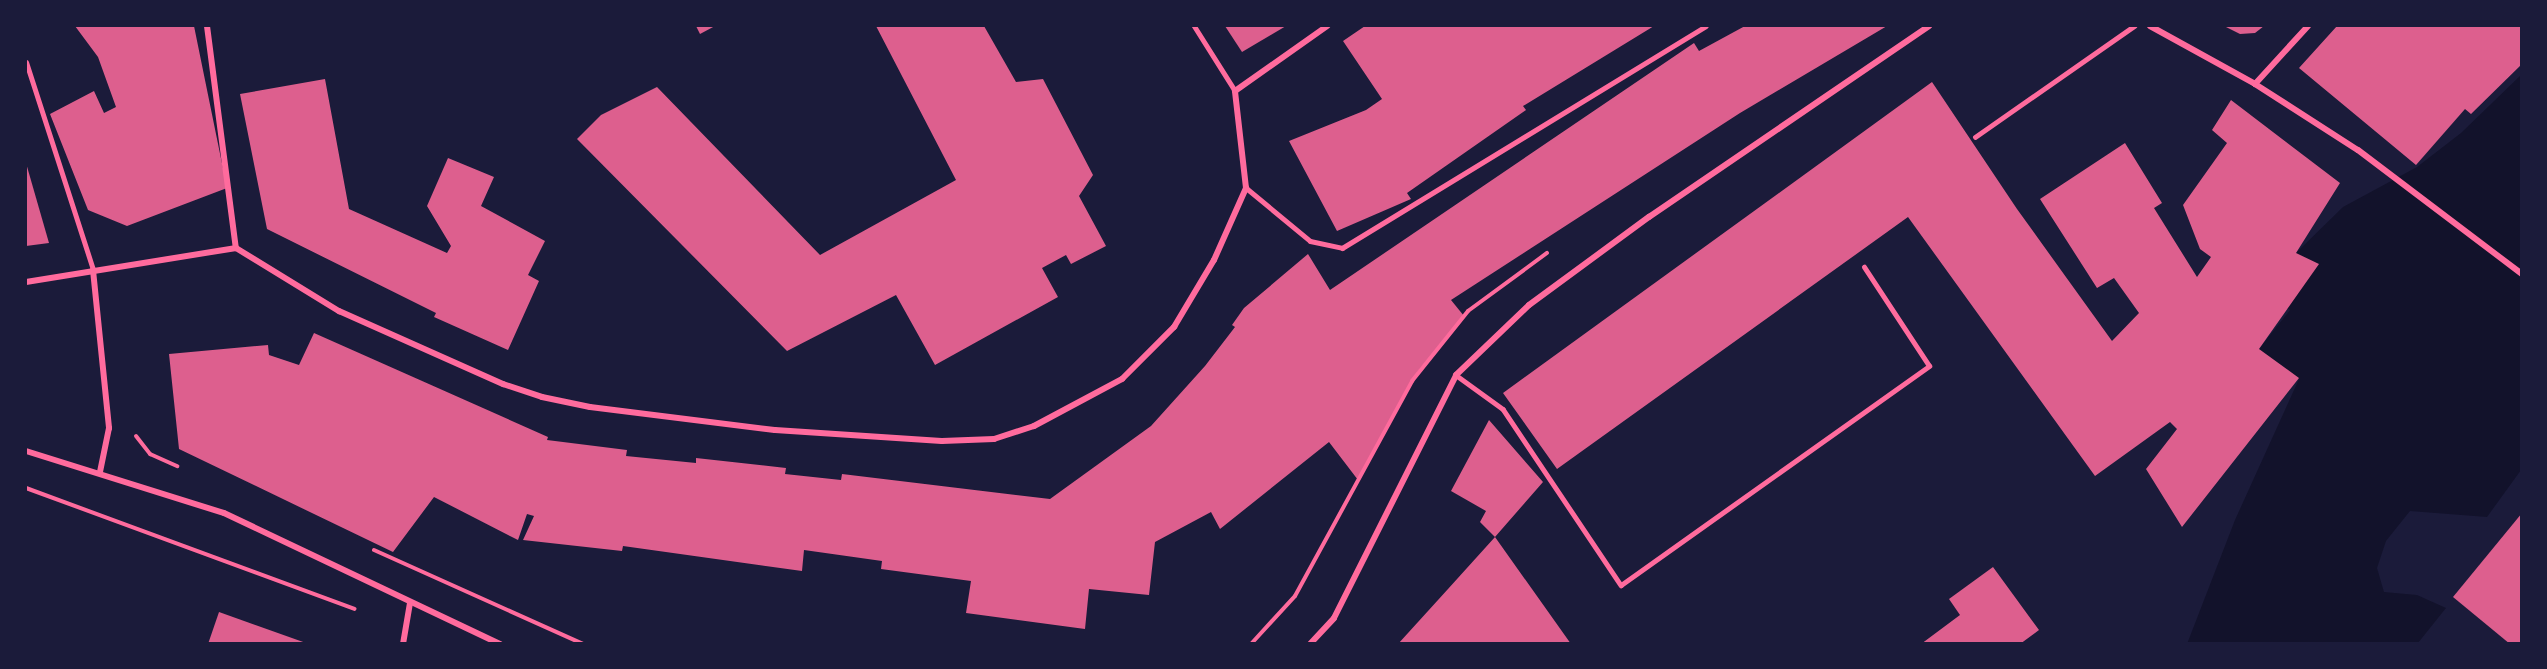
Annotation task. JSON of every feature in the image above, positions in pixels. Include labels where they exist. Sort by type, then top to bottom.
[{"type":"street","points":[[207,26],[236,248]]},
{"type":"street","points":[[26,282],[236,248],[339,311],[502,384],[590,407],[775,430],[942,441],[994,438],[1034,426],[1122,379],[1174,327],[1214,260],[1246,188],[1235,91],[1194,26]]},
{"type":"street","points":[[1235,91],[1327,26]]},
{"type":"street","points":[[1246,188],[1310,241],[1342,248],[1705,26]]},
{"type":"street","points":[[1310,644],[1334,618],[1456,375],[1538,298],[1649,217],[1929,26]]},
{"type":"street","points":[[2150,26],[2255,84],[2358,150],[2522,274]]},
{"type":"street","points":[[2255,84],[2308,26]]},
{"type":"street","points":[[26,62],[93,270],[109,428],[100,472]]},
{"type":"street","points":[[26,451],[100,472],[224,513],[500,644]]},
{"type":"street","points":[[404,644],[410,603]]},
{"type":"lane","points":[[1975,137],[2134,26]]},
{"type":"lane","points":[[1456,375],[1503,409],[1621,585],[1929,366],[1864,267]]},
{"type":"path","points":[[134,434],[150,454],[183,468]]},
{"type":"path","points":[[26,488],[406,629]]},
{"type":"path","points":[[369,548],[583,644]]},
{"type":"shaded area","points":[[2521,75],[2521,470],[2487,517],[2410,511],[2386,541],[2377,568],[2384,592],[2417,595],[2446,608],[2418,643],[2187,644],[2235,520],[2299,379],[2259,349],[2290,310],[2269,297],[2296,253],[2343,207],[2417,167],[2461,133]]},
{"type":"building","points":[[75,26],[194,26],[227,188],[127,226],[88,210],[50,114],[94,91],[104,113],[116,107],[98,57]]},
{"type":"building","points":[[696,26],[715,26],[700,34]]},
{"type":"building","points":[[876,26],[984,26],[1016,82],[1043,79],[1093,175],[1079,196],[1106,246],[1071,264],[1066,255],[1042,268],[1058,297],[935,365],[896,295],[787,351],[577,139],[601,115],[657,87],[820,255],[956,180]]},
{"type":"building","points":[[1225,26],[1286,26],[1242,52]]},
{"type":"building","points":[[1365,26],[1654,26],[1523,106],[1526,110],[1407,193],[1411,199],[1337,231],[1289,141],[1366,110],[1382,99],[1343,41]]},
{"type":"building","points":[[1745,26],[1887,26],[1740,113],[1451,300],[1464,316],[1418,371],[1358,480],[1329,442],[1220,529],[1211,512],[1155,542],[1149,595],[1089,589],[1085,629],[966,613],[971,581],[881,569],[882,561],[804,550],[802,571],[623,546],[622,551],[523,540],[534,516],[527,514],[518,540],[434,497],[393,552],[179,449],[169,354],[268,345],[269,355],[299,365],[314,333],[548,437],[547,440],[627,450],[626,456],[696,463],[696,458],[786,468],[785,474],[841,480],[842,474],[1050,499],[1151,426],[1205,366],[1235,327],[1232,325],[1244,308],[1308,254],[1330,290],[1694,43],[1699,51]]},
{"type":"building","points":[[2224,26],[2264,26],[2255,33],[2240,34]]},
{"type":"building","points":[[2337,26],[2522,26],[2522,64],[2471,114],[2465,109],[2416,165],[2299,68]]},
{"type":"building","points":[[325,79],[349,209],[447,253],[451,246],[427,206],[448,158],[494,177],[481,206],[545,241],[528,275],[539,281],[508,350],[434,317],[436,313],[267,229],[240,94]]},
{"type":"building","points":[[1932,82],[2017,209],[2112,341],[2139,313],[2114,278],[2097,288],[2040,199],[2125,143],[2162,203],[2154,208],[2197,277],[2211,257],[2200,249],[2183,205],[2227,143],[2212,130],[2231,100],[2340,183],[2296,253],[2319,264],[2259,349],[2299,378],[2182,527],[2146,469],[2177,429],[2170,422],[2095,476],[1908,217],[1557,469],[1503,393]]},
{"type":"building","points":[[26,163],[49,243],[26,246]]},
{"type":"building","points":[[1489,420],[1543,482],[1495,537],[1480,522],[1486,511],[1451,491]]},
{"type":"building","points":[[2522,513],[2522,644],[2510,644],[2453,597]]},
{"type":"building","points":[[1495,537],[1571,644],[1398,644],[1448,589]]},
{"type":"building","points":[[1993,567],[2039,630],[2020,644],[1921,644],[1960,615],[1949,599]]},
{"type":"building","points":[[219,612],[306,643],[306,644],[208,644]]}]
